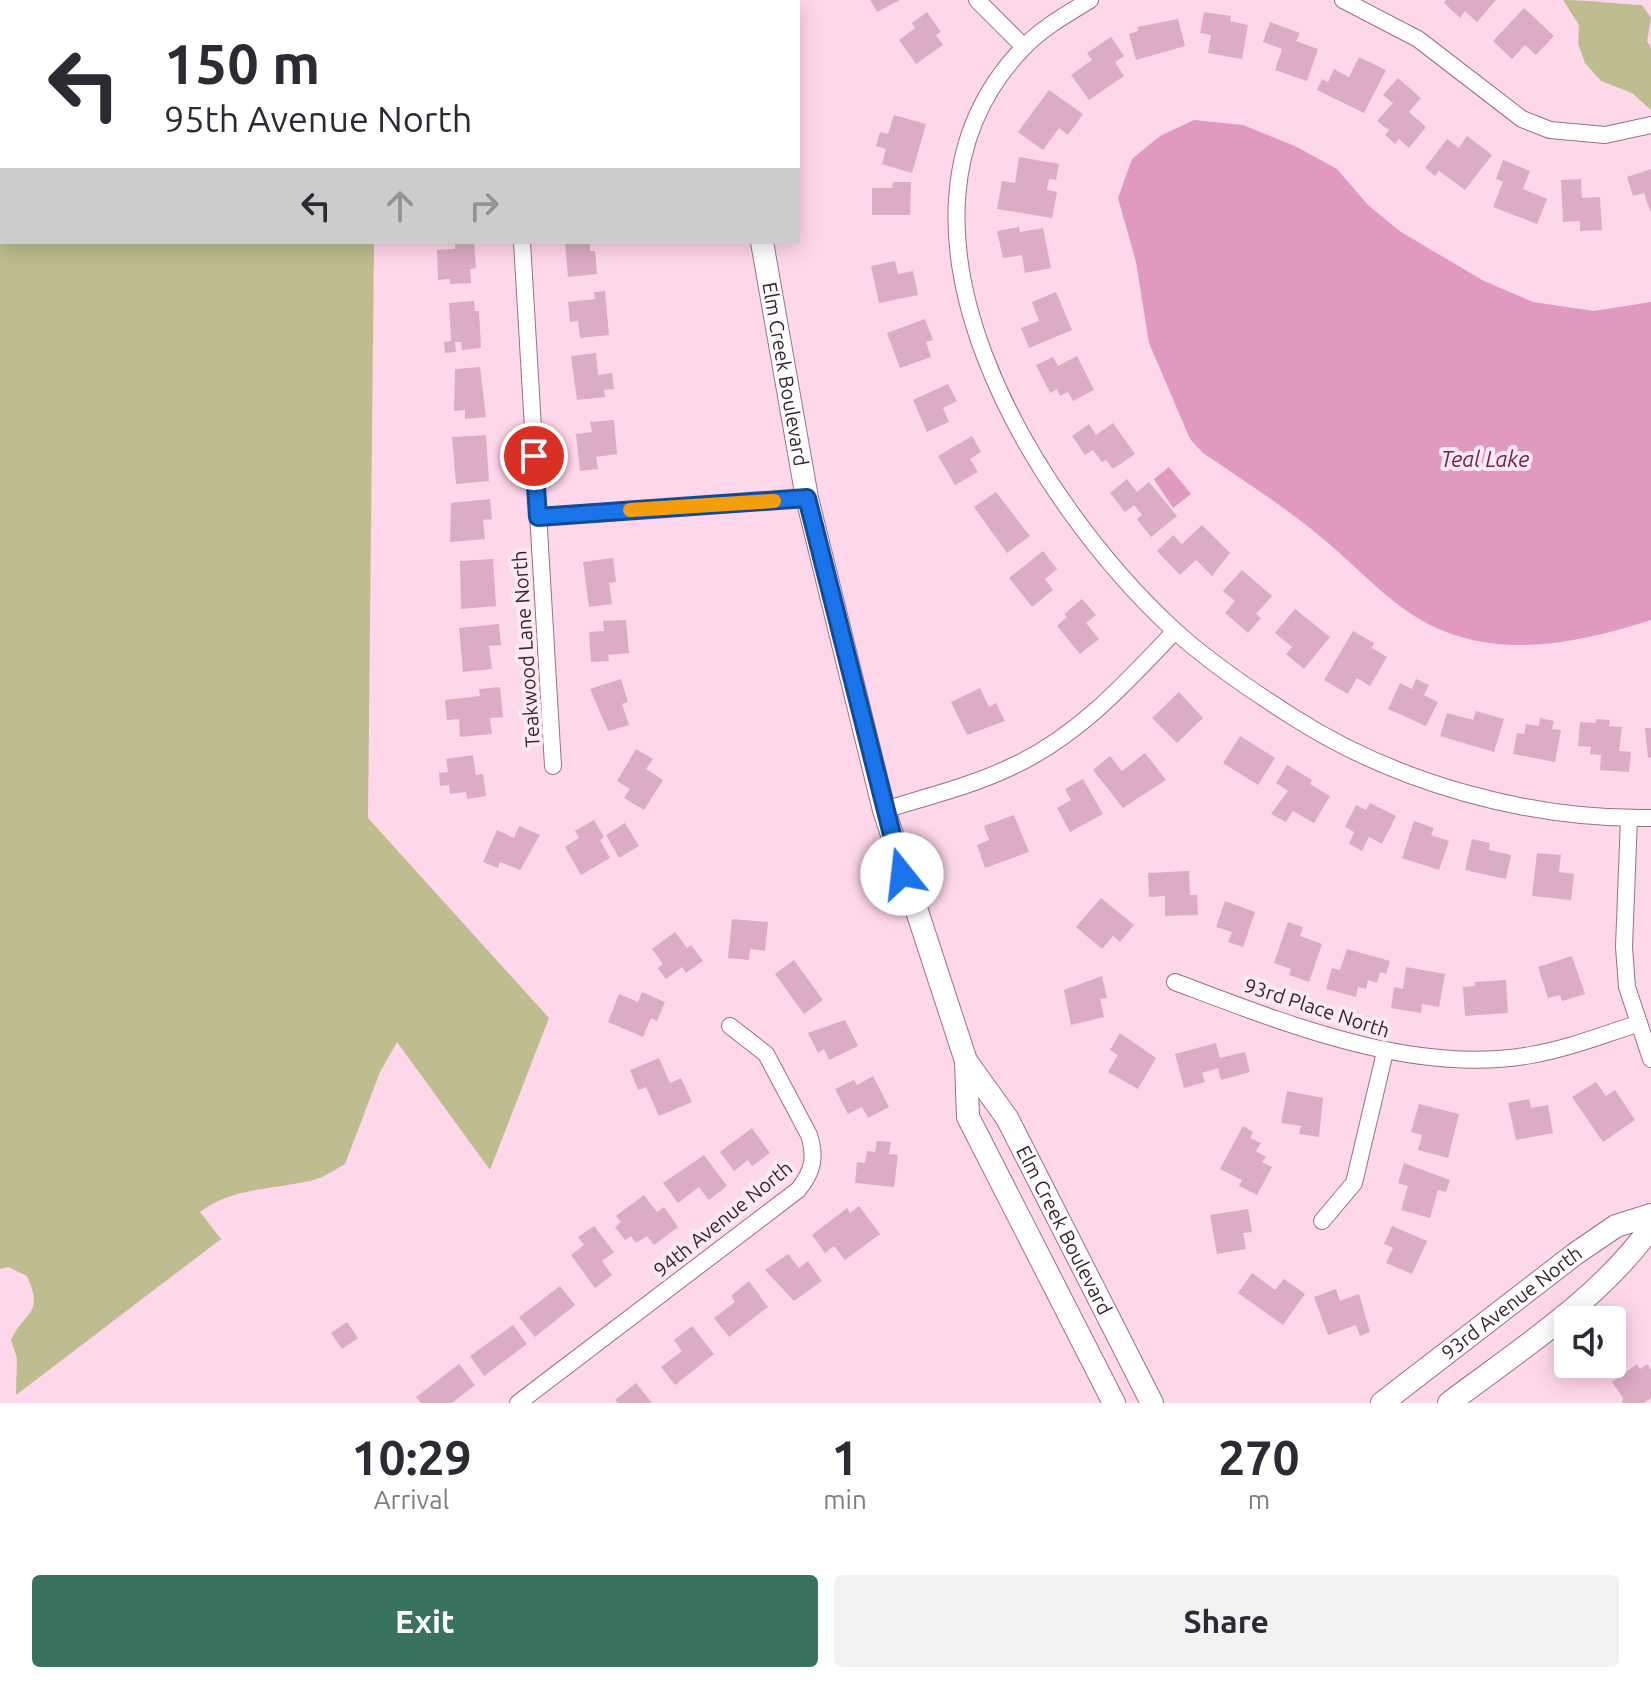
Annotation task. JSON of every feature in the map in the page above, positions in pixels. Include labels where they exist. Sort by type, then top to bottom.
[{"type":"main road","name":"Elm Creek Boulevard","points":[[762,244],[807,498],[884,810],[966,1061],[968,1117],[1114,1403]]},
{"type":"main road","name":"Elm Creek Boulevard","points":[[966,1061],[1007,1118],[1152,1403]]},
{"type":"main road","name":"93rd Avenue North","points":[[1382,1403],[1575,1254],[1616,1226],[1651,1215]]},
{"type":"main road","name":"93rd Avenue North","points":[[1449,1403],[1602,1281],[1635,1249],[1651,1227]]},
{"type":"street","points":[[977,0],[1024,47]]},
{"type":"street","points":[[1090,0],[1024,47],[984,104],[961,169],[956,202],[959,271],[988,360],[1013,417],[1043,471],[1100,551],[1175,631],[1234,678],[1295,719],[1361,754],[1430,781],[1501,802],[1651,818]]},
{"type":"street","points":[[1343,0],[1418,39],[1522,119],[1550,130],[1605,135],[1651,125]]},
{"type":"street","name":"Teakwood Lane North","points":[[522,244],[553,766]]},
{"type":"street","points":[[538,517],[807,498]]},
{"type":"street","points":[[884,810],[1012,767],[1055,742],[1093,714],[1175,631]]},
{"type":"street","points":[[1629,818],[1624,947],[1627,987],[1651,1059]]},
{"type":"street","name":"93rd Place North","points":[[1175,982],[1385,1052],[1472,1060],[1529,1056],[1637,1024]]},
{"type":"street","name":"94th Avenue North","points":[[518,1403],[798,1190],[808,1178],[814,1149],[809,1135],[766,1054],[730,1026]]},
{"type":"street","points":[[1322,1221],[1354,1183],[1385,1052]]},
{"type":"shaded area","points":[[1563,0],[1642,5],[1651,18],[1647,41],[1651,48],[1651,110],[1632,93],[1601,81],[1585,63],[1578,43],[1579,25]]},
{"type":"shaded area","points":[[0,244],[374,244],[368,818],[549,1018],[490,1170],[397,1042],[380,1072],[345,1164],[317,1179],[227,1197],[200,1212],[221,1239],[16,1395],[17,1358],[11,1340],[31,1311],[34,1298],[27,1276],[8,1267],[0,1269]]},
{"type":"water","name":"Teal Lake","points":[[1194,120],[1243,125],[1295,146],[1337,169],[1368,205],[1401,232],[1484,281],[1533,302],[1594,311],[1651,302],[1651,620],[1592,636],[1532,645],[1473,640],[1444,631],[1403,609],[1308,527],[1203,453],[1190,439],[1149,343],[1136,262],[1118,198],[1132,159],[1160,136]]},
{"type":"water","points":[[1169,467],[1191,494],[1173,508],[1154,479]]},
{"type":"building","points":[[870,0],[900,0],[877,12]]},
{"type":"building","points":[[1446,0],[1496,0],[1477,22],[1465,11],[1460,18],[1444,3]]},
{"type":"building","points":[[1524,8],[1554,36],[1536,55],[1525,45],[1512,59],[1493,41]]},
{"type":"building","points":[[927,12],[941,32],[936,35],[943,45],[916,64],[899,40],[915,28],[912,23]]},
{"type":"building","points":[[1204,12],[1231,16],[1230,21],[1248,25],[1242,59],[1208,53],[1211,35],[1200,33]]},
{"type":"building","points":[[1178,19],[1185,46],[1136,60],[1129,34],[1138,31],[1137,27]]},
{"type":"building","points":[[1270,22],[1300,33],[1296,41],[1318,49],[1307,81],[1275,70],[1282,49],[1263,42]]},
{"type":"building","points":[[1111,37],[1124,56],[1115,62],[1124,76],[1089,100],[1071,75],[1092,60],[1087,53]]},
{"type":"building","points":[[1359,57],[1386,70],[1364,113],[1317,90],[1322,79],[1328,82],[1334,69],[1349,77]]},
{"type":"building","points":[[1398,78],[1421,98],[1409,112],[1426,127],[1409,148],[1399,139],[1395,144],[1385,135],[1389,130],[1377,121],[1393,103],[1383,95]]},
{"type":"building","points":[[1049,90],[1083,114],[1068,135],[1059,128],[1043,150],[1018,132]]},
{"type":"building","points":[[894,115],[926,124],[912,173],[882,164],[886,149],[876,146],[880,132],[888,134]]},
{"type":"building","points":[[1467,136],[1492,155],[1465,190],[1439,171],[1435,176],[1425,168],[1447,139],[1459,148]]},
{"type":"building","points":[[1019,157],[1059,164],[1056,180],[1049,179],[1047,190],[1057,192],[1052,218],[997,209],[1002,181],[1015,183]]},
{"type":"building","points":[[1503,160],[1530,171],[1523,189],[1547,199],[1537,224],[1493,207],[1503,182],[1496,179]]},
{"type":"building","points":[[1651,169],[1650,211],[1644,193],[1633,196],[1627,177]]},
{"type":"building","points":[[1581,179],[1582,198],[1600,197],[1602,230],[1580,231],[1580,221],[1563,222],[1561,180]]},
{"type":"building","points":[[893,182],[911,182],[910,215],[872,215],[872,188],[892,188]]},
{"type":"building","points":[[1019,227],[1020,232],[1043,228],[1051,268],[1025,273],[1022,255],[1003,258],[997,231]]},
{"type":"building","points":[[455,244],[474,244],[476,268],[470,269],[471,283],[450,284],[450,279],[438,280],[437,250],[455,249]]},
{"type":"building","points":[[565,244],[590,244],[590,251],[595,251],[597,274],[568,277]]},
{"type":"building","points":[[895,261],[898,274],[913,271],[918,295],[879,303],[871,266]]},
{"type":"building","points":[[605,291],[609,335],[580,338],[578,321],[570,322],[568,302],[595,299],[594,292]]},
{"type":"building","points":[[1056,292],[1072,330],[1029,348],[1021,328],[1039,321],[1032,302]]},
{"type":"building","points":[[474,301],[475,311],[479,311],[481,348],[462,350],[461,342],[455,342],[456,352],[445,353],[444,342],[451,341],[449,303]]},
{"type":"building","points":[[925,319],[933,340],[926,342],[931,357],[900,368],[887,333]]},
{"type":"building","points":[[596,353],[598,375],[612,373],[614,389],[604,390],[605,397],[577,400],[571,356]]},
{"type":"building","points":[[1077,356],[1094,390],[1073,401],[1068,392],[1060,396],[1057,389],[1050,393],[1036,365],[1053,357],[1058,366]]},
{"type":"building","points":[[480,367],[486,417],[465,419],[465,410],[454,411],[455,369]]},
{"type":"building","points":[[948,384],[957,401],[943,408],[949,422],[927,432],[913,400]]},
{"type":"building","points":[[614,420],[617,454],[596,457],[598,469],[580,471],[576,434],[592,432],[590,422]]},
{"type":"building","points":[[1113,423],[1135,454],[1113,469],[1106,460],[1102,462],[1093,450],[1085,455],[1072,436],[1089,424],[1096,435]]},
{"type":"building","points":[[486,435],[489,481],[456,484],[452,437]]},
{"type":"building","points":[[972,436],[981,452],[970,459],[978,472],[955,485],[938,456]]},
{"type":"building","points":[[1127,479],[1137,492],[1149,482],[1177,516],[1151,537],[1137,519],[1142,515],[1134,505],[1125,512],[1110,493]]},
{"type":"building","points":[[996,492],[1030,536],[1007,553],[974,507]]},
{"type":"building","points":[[490,499],[492,519],[483,520],[485,539],[450,542],[451,503]]},
{"type":"building","points":[[1202,525],[1230,553],[1212,576],[1196,560],[1180,575],[1157,551],[1173,535],[1182,544]]},
{"type":"building","points":[[1043,551],[1057,569],[1045,579],[1053,590],[1032,607],[1009,578]]},
{"type":"building","points":[[613,558],[616,582],[609,583],[612,604],[589,607],[583,562]]},
{"type":"building","points":[[493,559],[496,606],[461,609],[460,561]]},
{"type":"building","points":[[1242,570],[1272,596],[1256,614],[1261,618],[1248,633],[1225,613],[1235,601],[1223,591]]},
{"type":"building","points":[[1082,599],[1096,615],[1086,623],[1099,639],[1080,654],[1057,626],[1067,617],[1064,614]]},
{"type":"building","points":[[1295,609],[1330,637],[1304,669],[1286,654],[1292,647],[1275,633]]},
{"type":"building","points":[[626,620],[629,653],[608,655],[609,661],[591,662],[589,632],[604,631],[603,621]]},
{"type":"building","points":[[499,624],[501,645],[489,646],[492,669],[463,672],[459,628]]},
{"type":"building","points":[[1353,631],[1374,643],[1372,648],[1387,657],[1370,686],[1357,678],[1348,694],[1324,680]]},
{"type":"building","points":[[621,679],[628,702],[622,704],[629,725],[608,731],[590,689]]},
{"type":"building","points":[[1416,679],[1429,685],[1424,695],[1438,702],[1426,726],[1388,709],[1400,683],[1412,689]]},
{"type":"building","points":[[500,687],[503,717],[490,718],[492,734],[460,737],[459,719],[447,720],[445,700],[480,696],[479,689]]},
{"type":"building","points":[[980,688],[989,707],[996,703],[1005,721],[967,735],[951,702]]},
{"type":"building","points":[[1179,692],[1203,718],[1177,743],[1152,718]]},
{"type":"building","points":[[1476,711],[1504,719],[1494,752],[1440,736],[1447,713],[1473,720]]},
{"type":"building","points":[[1540,718],[1554,721],[1552,729],[1561,730],[1555,762],[1513,754],[1517,733],[1524,734],[1526,724],[1539,726]]},
{"type":"building","points":[[1596,719],[1610,720],[1609,726],[1622,727],[1619,751],[1631,752],[1629,772],[1600,770],[1601,755],[1590,754],[1591,747],[1578,746],[1580,722],[1596,723]]},
{"type":"building","points":[[1645,728],[1651,728],[1651,757],[1648,758]]},
{"type":"building","points":[[1240,736],[1275,758],[1258,785],[1223,763]]},
{"type":"building","points":[[636,749],[653,759],[646,769],[663,780],[644,810],[624,798],[630,789],[617,781]]},
{"type":"building","points":[[1145,753],[1166,780],[1123,808],[1093,770],[1110,756],[1122,771]]},
{"type":"building","points":[[473,755],[476,775],[483,774],[486,796],[467,799],[466,792],[450,794],[449,785],[440,786],[439,773],[448,772],[446,759]]},
{"type":"building","points":[[1287,765],[1312,780],[1310,784],[1330,796],[1314,823],[1293,811],[1286,822],[1271,814],[1288,791],[1276,783]]},
{"type":"building","points":[[1083,779],[1103,814],[1070,832],[1057,808],[1071,800],[1065,789]]},
{"type":"building","points":[[1370,803],[1396,816],[1382,844],[1369,837],[1362,851],[1349,844],[1354,832],[1345,827],[1356,805],[1366,810]]},
{"type":"building","points":[[1014,815],[1029,852],[985,868],[977,845],[989,840],[984,826]]},
{"type":"building","points":[[594,820],[604,837],[600,840],[610,858],[581,875],[565,847],[579,838],[575,831]]},
{"type":"building","points":[[1414,821],[1434,828],[1431,835],[1449,841],[1439,870],[1402,858]]},
{"type":"building","points":[[625,823],[639,846],[619,858],[606,835]]},
{"type":"building","points":[[519,826],[540,835],[520,870],[500,862],[498,868],[483,862],[497,830],[514,838]]},
{"type":"building","points":[[1472,839],[1490,843],[1489,850],[1511,855],[1506,879],[1465,870]]},
{"type":"building","points":[[1537,853],[1561,855],[1559,872],[1574,874],[1571,900],[1532,896]]},
{"type":"building","points":[[1189,871],[1190,895],[1197,895],[1198,915],[1165,916],[1165,896],[1149,897],[1148,873]]},
{"type":"building","points":[[1101,898],[1134,925],[1120,942],[1113,936],[1102,949],[1076,927]]},
{"type":"building","points":[[1225,901],[1255,912],[1243,947],[1228,942],[1232,932],[1216,927]]},
{"type":"building","points":[[732,919],[768,922],[765,951],[750,949],[749,960],[728,958]]},
{"type":"building","points":[[1288,922],[1303,927],[1300,936],[1322,944],[1309,982],[1289,975],[1291,969],[1274,963]]},
{"type":"building","points":[[675,932],[687,948],[691,945],[703,961],[686,973],[682,967],[666,979],[658,968],[663,964],[652,949]]},
{"type":"building","points":[[1347,949],[1390,961],[1386,974],[1380,972],[1377,983],[1368,980],[1366,989],[1358,987],[1356,997],[1326,989],[1332,968],[1340,970]]},
{"type":"building","points":[[1572,956],[1585,994],[1562,1001],[1560,995],[1548,998],[1538,967]]},
{"type":"building","points":[[794,960],[823,1000],[804,1014],[775,974]]},
{"type":"building","points":[[1406,967],[1445,974],[1439,1007],[1422,1004],[1421,1013],[1391,1008],[1394,987],[1403,989]]},
{"type":"building","points":[[1102,976],[1107,998],[1100,999],[1104,1017],[1071,1025],[1064,990]]},
{"type":"building","points":[[1506,980],[1508,1013],[1465,1016],[1463,987],[1475,986],[1475,982]]},
{"type":"building","points":[[642,992],[665,1002],[657,1021],[651,1018],[643,1037],[608,1022],[619,994],[638,1002]]},
{"type":"building","points":[[845,1020],[858,1046],[829,1060],[824,1049],[818,1053],[808,1033]]},
{"type":"building","points":[[1120,1033],[1156,1058],[1138,1089],[1108,1072],[1118,1055],[1110,1050]]},
{"type":"building","points":[[1216,1043],[1220,1058],[1245,1052],[1250,1072],[1221,1080],[1218,1068],[1202,1073],[1205,1082],[1184,1088],[1175,1054]]},
{"type":"building","points":[[659,1058],[670,1083],[681,1078],[692,1102],[659,1116],[646,1087],[638,1090],[630,1070]]},
{"type":"building","points":[[873,1076],[889,1107],[868,1118],[862,1107],[848,1114],[835,1089],[854,1080],[857,1085]]},
{"type":"building","points":[[1596,1082],[1606,1096],[1615,1090],[1635,1120],[1603,1142],[1572,1097]]},
{"type":"building","points":[[1287,1091],[1323,1098],[1319,1137],[1299,1134],[1301,1126],[1281,1123]]},
{"type":"building","points":[[1529,1099],[1531,1108],[1548,1105],[1553,1133],[1516,1140],[1508,1103]]},
{"type":"building","points":[[1419,1104],[1459,1114],[1448,1158],[1418,1150],[1422,1135],[1411,1132]]},
{"type":"building","points":[[1243,1126],[1253,1132],[1250,1138],[1261,1143],[1256,1151],[1266,1157],[1262,1162],[1272,1167],[1257,1195],[1239,1186],[1242,1180],[1220,1169]]},
{"type":"building","points":[[752,1128],[770,1153],[752,1166],[748,1160],[734,1171],[720,1152]]},
{"type":"building","points":[[877,1141],[891,1142],[889,1154],[898,1155],[894,1187],[855,1183],[857,1162],[865,1163],[867,1151],[875,1152]]},
{"type":"building","points":[[704,1155],[727,1186],[709,1200],[699,1187],[678,1203],[663,1183]]},
{"type":"building","points":[[1404,1163],[1450,1180],[1446,1192],[1438,1190],[1430,1218],[1401,1210],[1408,1186],[1398,1183]]},
{"type":"building","points":[[644,1195],[657,1212],[664,1207],[678,1227],[654,1245],[647,1236],[636,1243],[631,1236],[625,1240],[615,1227],[621,1222],[616,1216]]},
{"type":"building","points":[[859,1206],[880,1234],[845,1260],[834,1246],[825,1253],[812,1235],[847,1208],[850,1213]]},
{"type":"building","points":[[1248,1209],[1252,1232],[1243,1233],[1246,1249],[1217,1254],[1210,1215]]},
{"type":"building","points":[[594,1226],[614,1252],[602,1261],[612,1275],[595,1288],[571,1255],[584,1245],[578,1237]]},
{"type":"building","points":[[1392,1226],[1427,1241],[1412,1274],[1386,1263],[1393,1248],[1384,1244]]},
{"type":"building","points":[[788,1254],[799,1268],[808,1261],[822,1281],[794,1301],[765,1270]]},
{"type":"building","points":[[1252,1273],[1275,1290],[1284,1279],[1305,1294],[1283,1325],[1238,1293]]},
{"type":"building","points":[[749,1281],[768,1307],[729,1337],[714,1318],[735,1302],[731,1296]]},
{"type":"building","points":[[560,1286],[575,1305],[535,1337],[519,1317]]},
{"type":"building","points":[[1336,1289],[1340,1301],[1359,1294],[1370,1332],[1360,1336],[1356,1325],[1328,1335],[1314,1297]]},
{"type":"building","points":[[347,1322],[358,1338],[342,1349],[331,1333]]},
{"type":"building","points":[[513,1325],[527,1344],[484,1376],[470,1356]]},
{"type":"building","points":[[692,1326],[714,1354],[675,1385],[661,1367],[682,1351],[674,1340]]},
{"type":"building","points":[[459,1364],[475,1385],[452,1403],[421,1403],[416,1397]]},
{"type":"building","points":[[1637,1364],[1640,1369],[1647,1364],[1651,1370],[1651,1398],[1644,1403],[1622,1403],[1623,1398],[1612,1382],[1626,1378],[1626,1372]]},
{"type":"building","points":[[636,1383],[652,1403],[618,1403],[615,1400]]},
{"type":"slow traffic","points":[[630,510],[774,501]]},
{"type":"route","points":[[534,456],[538,517],[807,498],[853,690],[902,874]]}]
